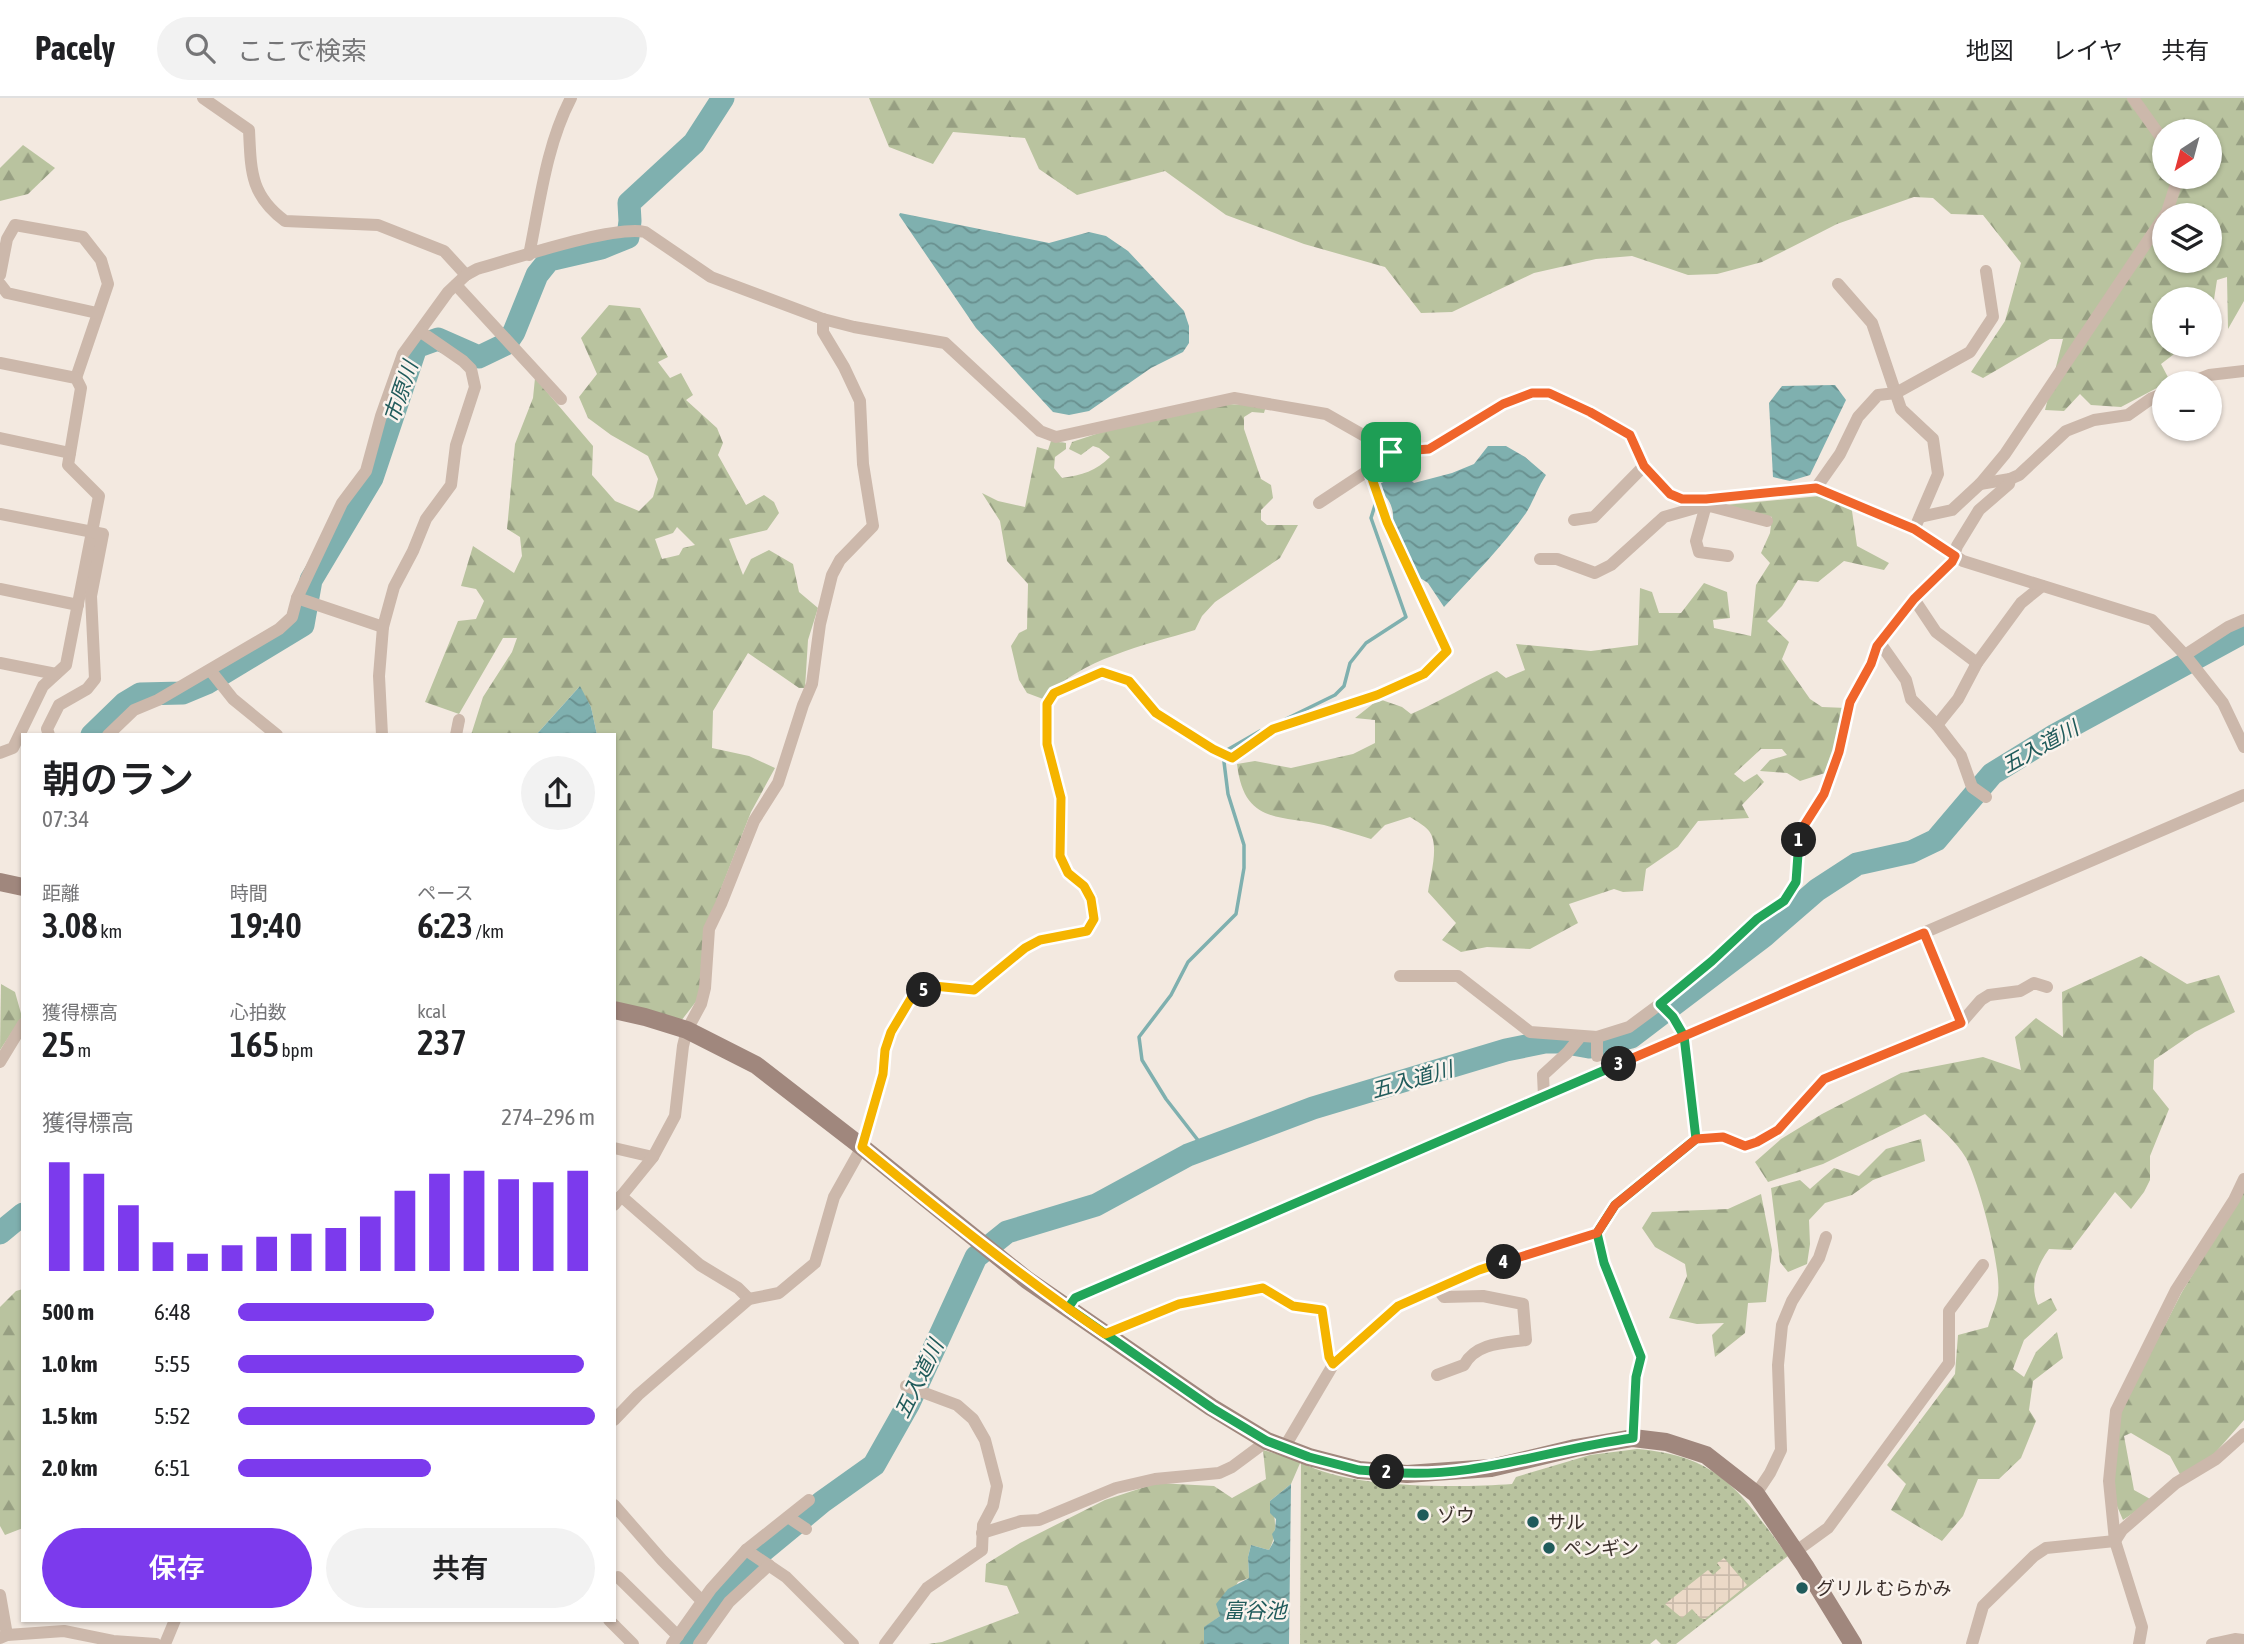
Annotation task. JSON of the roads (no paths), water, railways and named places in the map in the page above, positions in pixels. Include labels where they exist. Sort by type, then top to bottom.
[{"type":"street","points":[[203,98],[249,130],[251,171],[260,197],[285,221],[378,225],[444,251],[466,275]]},
{"type":"street","points":[[529,255],[551,145],[571,98]]},
{"type":"street","points":[[2133,98],[2152,125]]},
{"type":"street","points":[[1920,517],[1952,510],[1980,484],[2034,413],[2071,352],[2167,212],[2174,189]]},
{"type":"street","points":[[0,275],[7,239],[15,225],[83,237],[101,260],[108,284],[76,378],[81,388],[68,465],[99,496],[65,665],[43,686],[13,748],[0,753]]},
{"type":"street","points":[[110,733],[134,710],[158,700],[210,670],[279,629],[292,617],[297,598],[342,503],[366,471],[403,354],[448,292],[466,275],[477,269],[635,230],[645,232],[711,277],[823,319],[945,343],[1040,431],[1056,438],[1234,398],[1326,414],[1391,452]]},
{"type":"street","points":[[1816,488],[1840,454],[1858,417],[1878,395],[1896,393],[1970,352],[1993,317],[1986,271]]},
{"type":"street","points":[[0,284],[7,293],[97,313]]},
{"type":"street","points":[[1838,284],[1872,323],[1901,409],[1933,439],[1938,474],[1914,529]]},
{"type":"street","points":[[456,285],[561,399]]},
{"type":"street","points":[[749,1299],[738,1288],[700,1265],[617,1200],[653,1157],[675,1116],[683,1046],[705,988],[709,929],[754,821],[778,783],[812,684],[820,624],[832,575],[840,560],[873,526],[863,464],[860,401],[844,366],[823,332],[823,319]]},
{"type":"street","points":[[382,733],[379,676],[383,627],[394,587],[426,519],[451,485],[456,445],[475,387],[471,369],[463,360],[421,332]]},
{"type":"street","points":[[0,363],[76,378]]},
{"type":"street","points":[[2222,374],[2244,371]]},
{"type":"street","points":[[1319,503],[1391,452],[1429,449],[1503,404],[1532,393],[1549,393],[1630,435],[1644,466],[1670,494],[1767,521]]},
{"type":"street","points":[[1980,484],[2020,475],[2066,431],[2095,420],[2128,415],[2152,398]]},
{"type":"street","points":[[0,438],[70,453]]},
{"type":"street","points":[[1573,520],[1594,517],[1644,466]]},
{"type":"street","points":[[616,1418],[638,1395],[749,1299],[779,1293],[815,1263],[834,1197],[862,1147],[883,1074],[885,1050],[891,1032],[913,995],[934,986],[974,990],[1025,948],[1040,940],[1087,931],[1094,919],[1091,899],[1084,886],[1068,873],[1060,856],[1061,798],[1047,744],[1047,704],[1054,693],[1102,672],[1129,681],[1156,713],[1232,758],[1273,729],[1377,695],[1424,674],[1447,651],[1387,522],[1369,470]]},
{"type":"street","points":[[1400,976],[1458,976],[1530,1032],[1597,1037],[1629,1027],[1660,1004],[1757,919],[1784,901],[1796,882],[1800,832],[1824,794],[1839,752],[1850,702],[1880,643],[1914,599],[1952,562],[1957,545],[1979,510],[2009,484],[2010,479]]},
{"type":"street","points":[[1540,559],[1557,559],[1595,573],[1611,565],[1664,517],[1706,502],[1816,488],[1914,529],[1964,561],[2152,620],[2185,655],[2223,703],[2244,747]]},
{"type":"street","points":[[1706,502],[1696,541],[1699,552],[1728,556]]},
{"type":"street","points":[[0,514],[103,534],[91,596],[95,679],[59,705],[47,729],[48,733]]},
{"type":"street","points":[[1937,725],[1958,699],[1977,663],[2021,603],[2042,586]]},
{"type":"street","points":[[0,589],[78,605]]},
{"type":"street","points":[[297,598],[383,627]]},
{"type":"street","points":[[1914,599],[1936,632],[1977,663]]},
{"type":"street","points":[[2185,655],[2228,627],[2244,620]]},
{"type":"street","points":[[1880,643],[1906,680],[1911,699],[1961,755],[1972,788],[1986,797]]},
{"type":"street","points":[[0,663],[56,674]]},
{"type":"street","points":[[210,670],[233,699],[275,733]]},
{"type":"street","points":[[456,733],[459,720]]},
{"type":"street","points":[[1068,1308],[1075,1298],[2244,795]]},
{"type":"street","points":[[0,882],[21,887]]},
{"type":"street","points":[[1924,933],[1961,1023]]},
{"type":"street","points":[[982,1533],[1021,1521],[1039,1520],[1116,1488],[1155,1479],[1219,1473],[1232,1467],[1276,1444],[1333,1364],[1398,1306],[1479,1270],[1597,1233],[1615,1205],[1696,1139],[1723,1137],[1745,1146],[1757,1142],[1778,1130],[1824,1079],[1961,1023],[1981,1000],[1989,995],[2020,991],[2034,983],[2047,987]]},
{"type":"street","points":[[1660,1004],[1673,1017],[1684,1036],[1696,1139]]},
{"type":"street","points":[[616,1010],[687,1030],[756,1065],[862,1147],[976,1241],[1212,1408],[1276,1444],[1309,1457],[1359,1470],[1407,1474],[1491,1468],[1575,1448],[1633,1438],[1666,1442],[1706,1455],[1756,1494],[1853,1644]]},
{"type":"street","points":[[0,1062],[21,1027]]},
{"type":"street","points":[[1544,1096],[1544,1075],[1581,1036]]},
{"type":"street","points":[[1597,1037],[1597,1056]]},
{"type":"street","points":[[616,1148],[653,1157]]},
{"type":"street","points":[[2139,1644],[2142,1627],[2115,1541],[2109,1481],[2116,1411],[2176,1290],[2234,1200],[2244,1179]]},
{"type":"street","points":[[1597,1233],[1604,1263],[1641,1357],[1636,1377],[1633,1438]]},
{"type":"street","points":[[1756,1494],[1770,1474],[1781,1450],[1778,1365],[1782,1325],[1819,1258],[1826,1237]]},
{"type":"street","points":[[1795,1552],[1828,1528],[1950,1363],[1949,1311],[1983,1265]]},
{"type":"street","points":[[1105,1334],[1179,1304],[1263,1288],[1293,1306],[1322,1310],[1329,1357],[1333,1364]]},
{"type":"street","points":[[1437,1289],[1444,1297],[1483,1296],[1523,1304],[1525,1340],[1490,1345],[1469,1355],[1464,1365],[1437,1376]]},
{"type":"street","points":[[885,1644],[927,1588],[982,1550],[982,1533],[993,1506],[996,1486],[985,1440],[973,1419],[957,1405],[906,1387]]},
{"type":"street","points":[[2115,1541],[2122,1530],[2176,1483],[2216,1459],[2244,1434]]},
{"type":"street","points":[[618,1577],[675,1640],[711,1589],[746,1550],[809,1500]]},
{"type":"street","points":[[616,1508],[702,1601]]},
{"type":"street","points":[[788,1517],[806,1529]]},
{"type":"street","points":[[1972,1644],[1983,1606],[2034,1556],[2046,1549],[2115,1541]]},
{"type":"street","points":[[746,1550],[786,1577],[853,1644]]},
{"type":"street","points":[[699,1644],[729,1602],[769,1565]]},
{"type":"street","points":[[711,1589],[729,1602]]},
{"type":"street","points":[[0,1595],[3,1636],[64,1631],[113,1641],[156,1644]]},
{"type":"street","points":[[165,1644],[174,1622]]},
{"type":"street","points":[[611,1622],[634,1644]]},
{"type":"street","points":[[2212,1644],[2235,1639],[2244,1640]]},
{"type":"water","points":[[900,213],[1049,243],[1089,232],[1106,236],[1128,251],[1184,311],[1189,326],[1189,343],[1183,352],[1151,368],[1089,411],[1069,415],[1053,412],[976,328]]},
{"type":"water","points":[[1835,385],[1846,400],[1810,475],[1790,481],[1773,477],[1769,403],[1782,386]]},
{"type":"water","points":[[1488,446],[1506,446],[1525,457],[1546,475],[1529,509],[1517,525],[1444,607],[1428,583],[1417,576],[1393,520],[1391,505],[1382,494],[1380,484],[1402,471],[1414,483],[1452,473],[1474,464]]},
{"type":"water","points":[[580,686],[591,707],[597,733],[538,733]]},
{"type":"water","name":"富谷池","points":[[1291,1484],[1289,1644],[1204,1644],[1204,1627],[1220,1616],[1216,1604],[1228,1589],[1249,1578],[1248,1557],[1251,1545],[1269,1550],[1274,1541],[1272,1534],[1276,1519],[1270,1513],[1270,1501]]},
{"type":"waterway","name":"市原川","points":[[94,733],[125,703],[140,694],[183,693],[207,683],[303,625],[311,580],[372,478],[416,347],[438,339],[479,357],[506,344],[514,332],[537,275],[549,260],[601,248],[628,237],[629,203],[694,143],[723,98]]},
{"type":"waterway","points":[[1286,719],[1335,695],[1344,686],[1350,663],[1366,643],[1406,617],[1371,518],[1376,502]]},
{"type":"waterway","name":"五入道川","points":[[685,1644],[741,1569],[822,1502],[874,1465],[909,1403],[976,1257],[1007,1232],[1096,1205],[1188,1155],[1313,1108],[1506,1050],[1545,1042],[1589,1047],[1631,1037],[1764,936],[1817,890],[1857,864],[1911,852],[1936,840],[1992,774],[2055,735],[2244,632]]},
{"type":"waterway","points":[[1204,1148],[1166,1099],[1142,1060],[1139,1037],[1171,995],[1188,962],[1236,914],[1244,868],[1244,845],[1228,794],[1224,762],[1227,750],[1260,731]]},
{"type":"waterway","name":"市原川","points":[[0,1233],[21,1216]]},
{"type":"place","name":"ゾウ","points":[[1423,1515]]},
{"type":"place","name":"サル","points":[[1533,1522]]},
{"type":"place","name":"ペンギン","points":[[1549,1548]]},
{"type":"place","name":"グリル むらかみ","points":[[1802,1588]]}]
